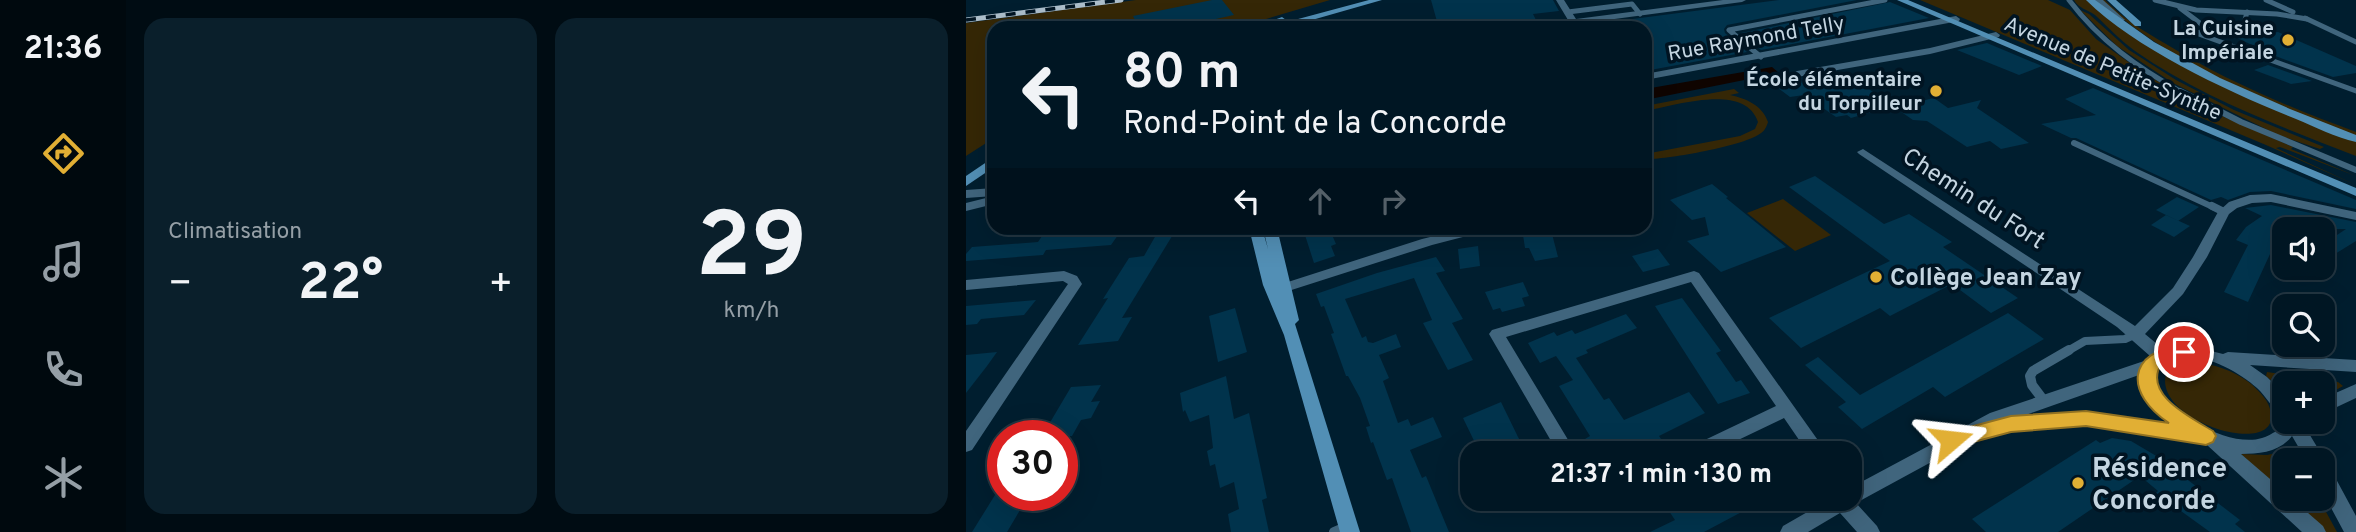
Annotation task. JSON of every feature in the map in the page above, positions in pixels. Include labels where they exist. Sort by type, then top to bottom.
[{"type":"street","points":[[1279,21],[1343,2],[1378,0]]},
{"type":"street","points":[[1560,0],[1573,21]]},
{"type":"street","points":[[1582,21],[1742,0]]},
{"type":"street","name":"Avenue de Petite-Synthe","points":[[1900,0],[1992,36],[2356,192]]},
{"type":"street","name":"Avenue de Petite-Synthe","points":[[1911,0],[1953,20]]},
{"type":"street","points":[[2090,0],[2147,40],[2245,93],[2356,139]]},
{"type":"street","points":[[2098,0],[2147,40]]},
{"type":"street","points":[[2111,0],[2135,22],[2209,66],[2356,130]]},
{"type":"street","points":[[1293,21],[1343,2]]},
{"type":"street","name":"Rue Raymond Telly","points":[[1652,76],[1953,20]]},
{"type":"street","points":[[1797,74],[1930,51],[1992,36]]},
{"type":"street","name":"Chemin du Fort","points":[[1863,152],[2136,334],[2155,360]]},
{"type":"street","points":[[966,170],[987,156]]},
{"type":"street","points":[[966,182],[987,166]]},
{"type":"street","points":[[966,194],[987,192]]},
{"type":"street","points":[[2136,334],[2178,291],[2224,212],[2244,200],[2266,198],[2356,216]]},
{"type":"street","points":[[966,207],[987,202]]},
{"type":"street","points":[[1259,235],[1279,290],[1344,530]]},
{"type":"street","points":[[1271,235],[1279,290]]},
{"type":"street","points":[[1279,290],[1430,235]]},
{"type":"street","points":[[966,285],[1063,276],[1072,279],[1075,284],[966,444]]},
{"type":"street","points":[[1560,441],[1497,334],[1694,276],[1810,441]]},
{"type":"street","points":[[1862,490],[1996,418],[2184,352],[2214,357],[2356,366]]},
{"type":"street","points":[[2214,357],[2255,376],[2272,392]]},
{"type":"street","points":[[2155,360],[2148,382],[2160,404],[2179,422],[2209,438],[2316,532]]},
{"type":"street","points":[[2335,400],[2356,390]]},
{"type":"street","points":[[1719,441],[1787,409]]},
{"type":"street","points":[[1959,436],[2011,424],[2086,419],[2209,438],[2240,446],[2261,447],[2277,442],[2284,434]]},
{"type":"street","points":[[2335,496],[2354,532]]},
{"type":"street","points":[[1790,532],[1826,511]]},
{"type":"street","points":[[1856,511],[1870,532]]},
{"type":"lane","points":[[1762,57],[1730,29],[1885,0]]},
{"type":"lane","points":[[2069,0],[2082,19],[2102,39],[2165,82],[2260,131],[2356,170]]},
{"type":"lane","points":[[2155,0],[2196,10],[2269,13],[2307,19]]},
{"type":"lane","points":[[2265,0],[2278,11],[2269,13]]},
{"type":"lane","points":[[2265,0],[2356,42]]},
{"type":"lane","points":[[1568,12],[1632,4],[1640,14]]},
{"type":"lane","points":[[2178,6],[2209,30]]},
{"type":"lane","points":[[2247,12],[2244,24],[2196,33],[2356,92]]},
{"type":"lane","points":[[2074,143],[2224,212]]},
{"type":"lane","points":[[2044,401],[2032,384],[2030,376],[2033,371],[2085,341],[2125,339],[2136,334]]},
{"type":"shaded area","points":[[1136,0],[1330,0],[1260,21],[987,21],[987,142],[966,156],[966,23]]},
{"type":"shaded area","points":[[1920,0],[2048,0],[2070,10],[2096,39],[2148,76],[2224,117],[2356,176],[2280,147],[2276,148],[2356,185],[2266,145]]},
{"type":"shaded area","points":[[2074,0],[2087,0],[2155,48],[2356,141],[2356,156],[2242,110],[2187,83],[2135,51]]},
{"type":"shaded area","points":[[2101,0],[2105,0],[2142,29],[2212,70],[2283,103],[2356,132],[2356,138],[2255,95],[2190,63],[2158,44]]},
{"type":"shaded area","points":[[2080,10],[2089,14],[2129,50],[2176,80],[2234,110],[2324,147],[2320,149],[2278,135],[2173,83],[2117,46]]},
{"type":"shaded area","points":[[1772,67],[1779,73],[1652,99],[1652,88]]},
{"type":"shaded area","points":[[1734,89],[1739,93],[1730,95],[1753,104],[1762,111],[1768,122],[1762,133],[1749,139],[1703,152],[1652,158],[1652,153],[1740,136],[1755,129],[1758,122],[1751,110],[1739,103],[1724,100],[1690,102],[1652,110],[1652,105]]},
{"type":"shaded area","points":[[1783,199],[1831,235],[1795,251],[1747,213]]},
{"type":"shaded area","points":[[2184,363],[2219,367],[2250,383],[2269,405],[2271,414],[2267,427],[2255,433],[2236,433],[2214,428],[2193,418],[2176,405],[2166,389],[2167,371]]},
{"type":"shaded area","points":[[2267,372],[2272,373],[2272,381],[2266,376]]},
{"type":"shaded area","points":[[2335,382],[2343,386],[2335,391]]},
{"type":"shaded area","points":[[2241,454],[2272,454],[2272,484]]},
{"type":"shaded area","points":[[2301,511],[2326,511],[2337,532],[2325,532]]},
{"type":"building","points":[[1212,0],[1222,0],[1234,15],[1207,21],[1136,21],[1133,16]]},
{"type":"building","points":[[1431,0],[1553,0],[1559,11],[1533,14],[1536,20],[1526,21],[1437,21]]},
{"type":"building","points":[[1779,0],[1857,0],[1727,25],[1725,33],[1747,52],[1652,70],[1652,21],[1617,21]]},
{"type":"building","points":[[1890,2],[1929,18],[1761,50],[1741,33]]},
{"type":"building","points":[[2278,32],[2356,66],[2356,73],[2333,77],[2278,57],[2237,38]]},
{"type":"building","points":[[1987,43],[2042,66],[2019,75],[1957,50]]},
{"type":"building","points":[[2268,65],[2312,81],[2291,84],[2254,70]]},
{"type":"building","points":[[1793,77],[1807,78],[1816,84],[1852,77],[1893,106],[1851,118],[1847,115],[1836,117],[1804,95],[1790,97],[1770,82]]},
{"type":"building","points":[[2093,88],[2356,200],[2356,209],[2271,191],[2250,192],[2228,200],[2221,197],[2211,200],[2041,124],[2096,115],[2065,99]]},
{"type":"building","points":[[1934,98],[1948,108],[1981,100],[1977,108],[2029,143],[2001,149],[1990,141],[1967,147],[1927,121],[1913,120],[1894,107]]},
{"type":"building","points":[[1815,176],[1884,224],[1909,214],[1952,242],[1943,247],[2018,298],[1991,313],[1952,284],[1890,316],[1880,308],[1801,348],[1769,318],[1890,261],[1789,187]]},
{"type":"building","points":[[1712,184],[1786,247],[1721,272],[1687,241],[1709,235],[1705,217],[1692,220],[1670,200]]},
{"type":"building","points":[[2177,197],[2199,207],[2178,221],[2156,210]]},
{"type":"building","points":[[2271,205],[2331,217],[2272,217],[2272,255],[2270,254],[2248,302],[2224,292],[2248,245],[2236,240],[2246,227],[2262,216],[2245,208]]},
{"type":"building","points":[[2166,215],[2190,226],[2174,237],[2151,225]]},
{"type":"building","points":[[2335,218],[2356,222],[2356,241],[2335,254],[2335,236],[2346,229],[2335,229]]},
{"type":"building","points":[[1118,235],[1111,245],[1046,250],[1043,255],[966,261],[966,254],[972,247],[1038,242],[1042,236]]},
{"type":"building","points":[[1156,235],[1173,235],[1122,318],[1132,317],[1118,341],[1078,345],[1108,298],[1103,299],[1129,258],[1144,256]]},
{"type":"building","points":[[1305,235],[1332,235],[1336,244],[1331,246],[1335,256],[1314,263]]},
{"type":"building","points":[[1523,235],[1552,235],[1558,257],[1535,261],[1529,248],[1525,248]]},
{"type":"building","points":[[1478,246],[1480,266],[1460,269],[1458,249]]},
{"type":"building","points":[[1658,249],[1670,265],[1643,272],[1632,256]]},
{"type":"building","points":[[1436,257],[1445,271],[1436,273],[1463,319],[1452,323],[1473,360],[1448,370],[1423,323],[1432,320],[1414,278],[1345,299],[1362,338],[1366,336],[1368,342],[1373,343],[1396,334],[1401,347],[1379,355],[1389,378],[1383,381],[1398,423],[1408,419],[1411,426],[1433,417],[1442,437],[1410,450],[1422,478],[1426,476],[1449,532],[1411,532],[1392,478],[1387,480],[1373,442],[1371,443],[1366,427],[1370,426],[1360,398],[1346,376],[1331,334],[1334,333],[1324,306],[1321,307],[1316,294]]},
{"type":"building","points":[[1523,282],[1529,296],[1522,298],[1525,306],[1502,312],[1500,308],[1493,310],[1485,292]]},
{"type":"building","points":[[1682,298],[1721,351],[1716,353],[1736,382],[1741,380],[1750,393],[1718,404],[1655,306]]},
{"type":"building","points":[[1036,300],[1024,315],[981,319],[977,324],[966,325],[966,306]]},
{"type":"building","points":[[1235,308],[1247,352],[1218,362],[1209,316]]},
{"type":"building","points":[[2008,313],[2044,339],[1945,397],[1933,387],[1862,429],[1838,407],[1846,402],[1805,365],[1818,357],[1860,395]]},
{"type":"building","points":[[1626,314],[1637,328],[1586,350],[1588,353],[1576,358],[1604,400],[1609,398],[1624,420],[1689,392],[1705,413],[1659,436],[1661,439],[1657,441],[1586,441],[1585,439],[1590,436],[1559,386],[1573,380],[1556,356],[1540,363],[1528,343],[1554,332],[1557,336],[1572,330],[1575,334]]},
{"type":"building","points":[[997,352],[987,366],[966,393],[966,355]]},
{"type":"building","points":[[1226,376],[1234,419],[1249,413],[1267,498],[1262,500],[1269,532],[1231,532],[1228,514],[1239,509],[1234,482],[1220,488],[1215,464],[1210,466],[1207,451],[1213,448],[1209,415],[1190,422],[1185,410],[1183,412],[1180,393]]},
{"type":"building","points":[[1101,385],[1091,402],[1100,401],[1091,418],[1081,420],[1078,425],[1078,420],[1051,420],[1071,387]]},
{"type":"building","points":[[1501,402],[1520,441],[1474,441],[1463,418]]},
{"type":"building","name":"Résidence Concorde","points":[[2112,438],[2131,441],[2158,457],[2240,520],[2235,524],[2245,532],[2210,532],[2156,493],[2158,491],[2140,476],[2058,532],[1986,532],[1972,519],[2096,440],[2100,443]]},
{"type":"building","points":[[987,508],[987,511],[1019,511],[1007,532],[972,532]]},
{"type":"building","points":[[1669,511],[1743,511],[1704,532],[1650,532],[1675,520]]},
{"type":"railway","points":[[966,20],[1121,0]]},
{"type":"place","name":"La Cuisine Impériale","points":[[2288,40]]},
{"type":"place","name":"École élémentaire du Torpilleur","points":[[1936,91]]},
{"type":"place","name":"Collège Jean Zay","points":[[1876,277]]},
{"type":"place","name":"Résidence Concorde","points":[[2078,483]]},
{"type":"route","points":[[1951,440],[2011,424],[2086,419],[2206,436],[2179,422],[2166,411],[2154,396],[2148,382],[2148,370],[2155,359],[2168,353],[2184,352]]}]
